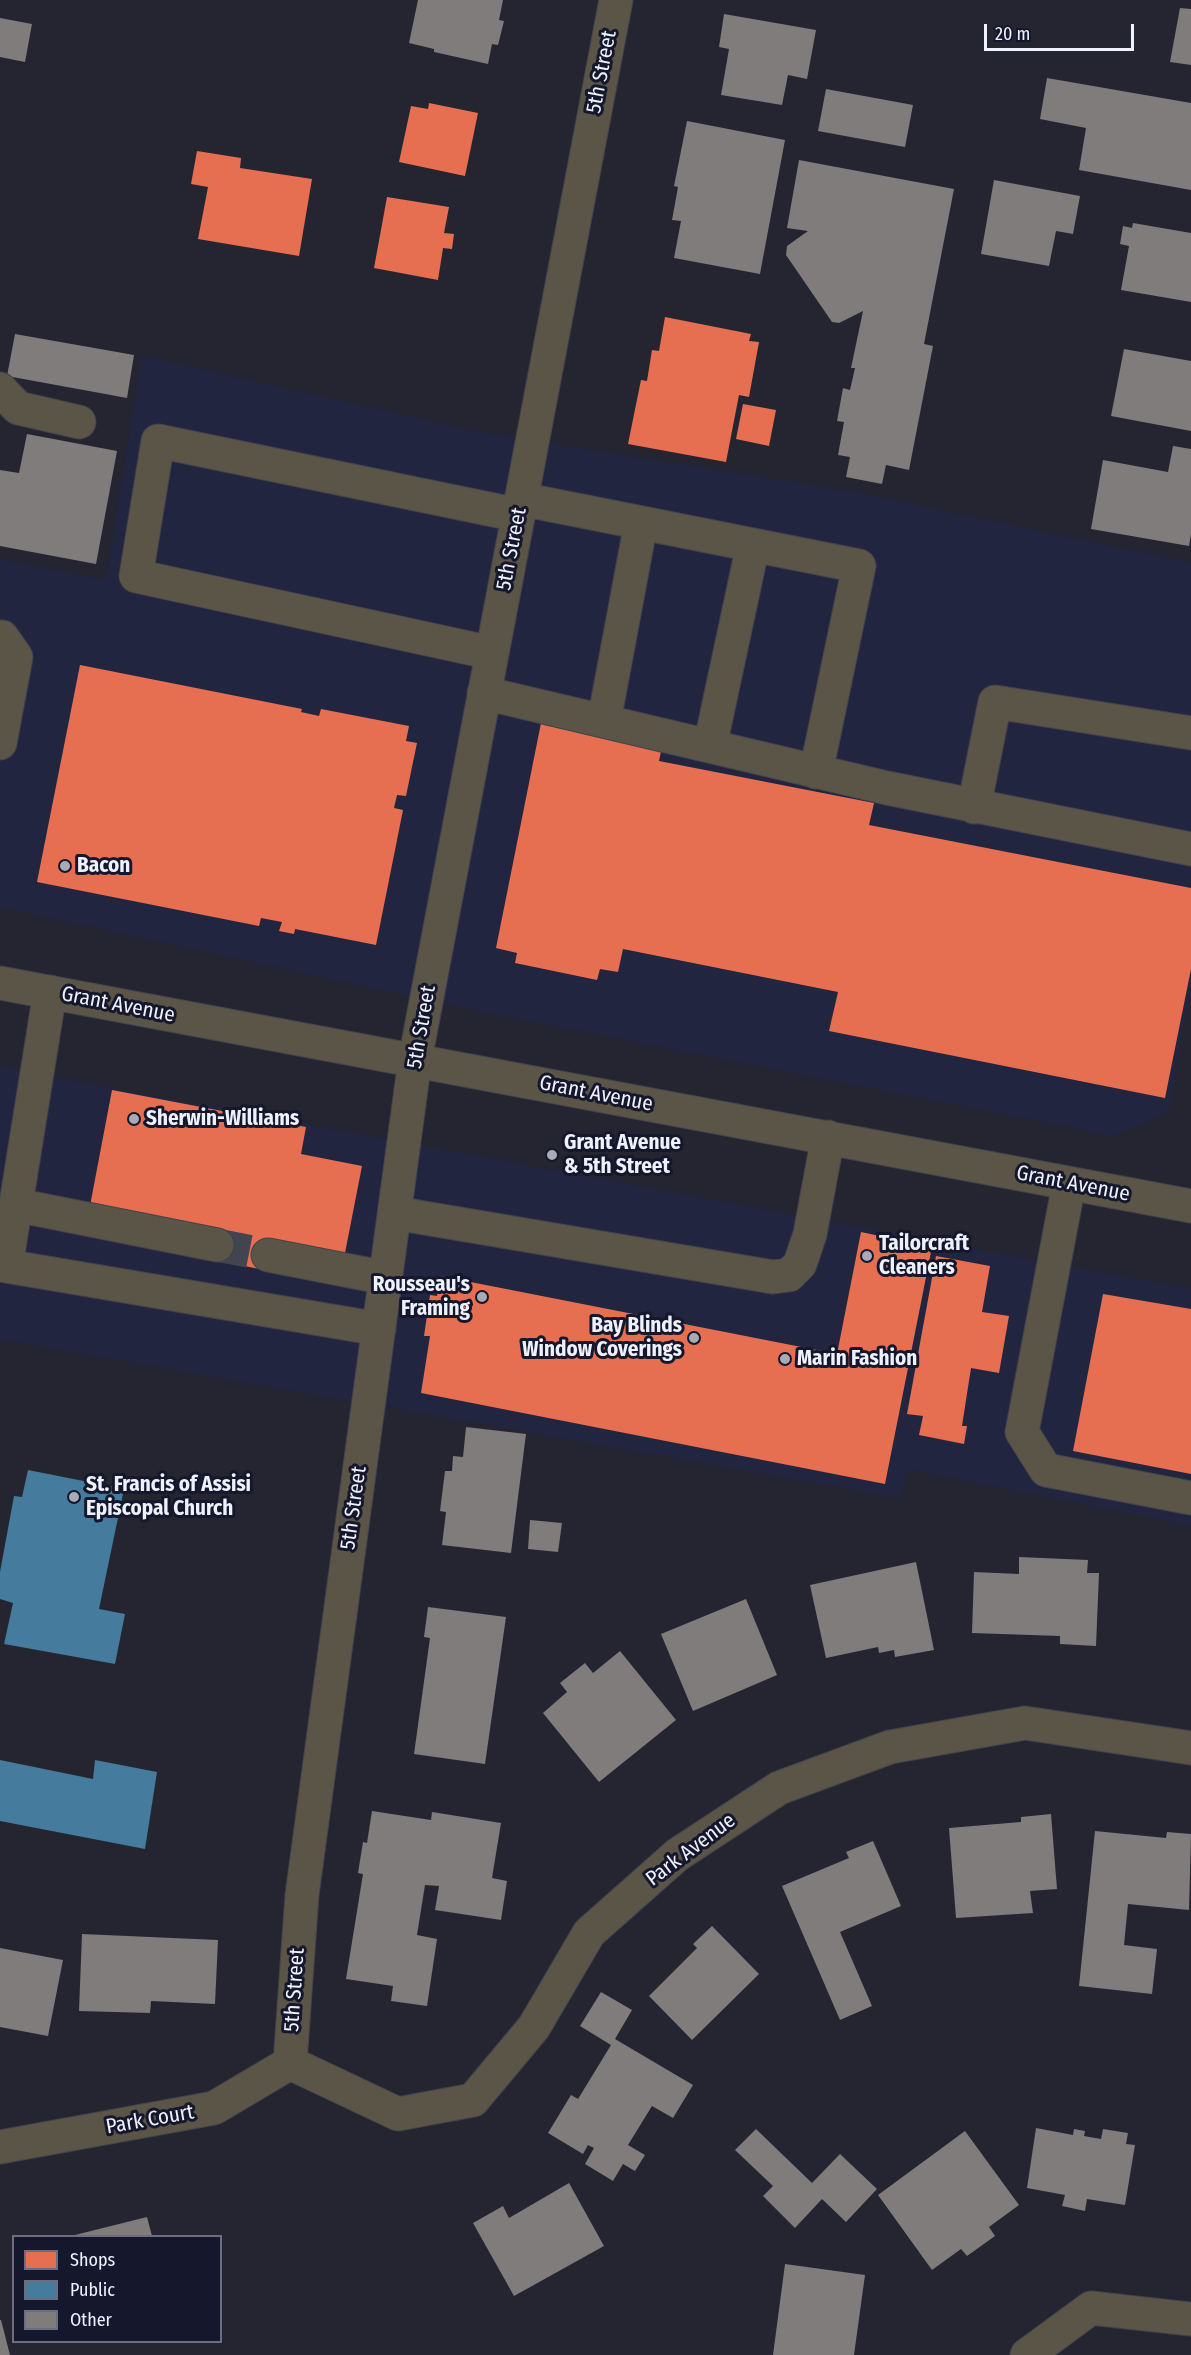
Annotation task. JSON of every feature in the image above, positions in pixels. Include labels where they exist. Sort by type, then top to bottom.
[{"type":"street","name":"5th Street","points":[[290,2063],[302,1895],[415,1060],[615,0]]},
{"type":"street","points":[[0,389],[18,408],[79,422]]},
{"type":"street","points":[[492,653],[136,576],[158,441],[520,507],[641,523],[859,566],[816,772]]},
{"type":"street","points":[[604,721],[641,523]]},
{"type":"street","points":[[710,746],[753,545]]},
{"type":"street","points":[[0,637],[16,657],[0,743]]},
{"type":"street","points":[[484,693],[887,788],[1191,849]]},
{"type":"street","points":[[974,807],[995,702],[1191,733]]},
{"type":"street","name":"Grant Avenue","points":[[0,983],[1191,1206]]},
{"type":"street","points":[[50,992],[6,1266],[378,1329]]},
{"type":"street","points":[[396,1213],[773,1277],[789,1275],[800,1264],[810,1234],[828,1137]]},
{"type":"street","points":[[1069,1184],[1022,1432],[1046,1470],[1191,1498]]},
{"type":"street","points":[[16,1205],[217,1245]]},
{"type":"street","points":[[268,1255],[386,1278]]},
{"type":"street","name":"Park Avenue","points":[[290,2063],[399,2114],[473,2100],[534,2027],[589,1933],[677,1855],[778,1788],[890,1747],[1025,1723],[1191,1748]]},
{"type":"street","name":"Park Court","points":[[0,2147],[214,2108],[290,2063]]},
{"type":"street","points":[[1027,2355],[1090,2308],[1191,2319]]},
{"type":"shaded area","points":[[142,356],[484,433],[850,491],[1191,563],[1191,983],[1169,1112],[1114,1136],[478,1011],[0,907],[0,559],[106,580]]},
{"type":"shaded area","points":[[0,1067],[1191,1289],[1191,1526],[908,1469],[901,1498],[0,1339]]},
{"type":"building: Shops","points":[[429,103],[478,113],[465,176],[399,162],[411,106],[428,109]]},
{"type":"building: Shops","points":[[197,151],[241,158],[240,168],[312,179],[299,256],[198,239],[208,187],[191,184]]},
{"type":"building: Shops","points":[[387,197],[449,207],[444,233],[454,234],[452,249],[443,248],[438,280],[374,268]]},
{"type":"building: Shops","points":[[665,317],[751,334],[749,341],[759,342],[749,397],[739,395],[726,462],[628,444],[641,380],[647,381],[652,350],[659,351]]},
{"type":"building: Shops","points":[[743,404],[776,410],[769,446],[736,439]]},
{"type":"building: Shops","points":[[80,665],[302,709],[301,712],[319,716],[321,709],[409,726],[406,741],[417,743],[406,796],[397,795],[394,808],[403,810],[376,945],[295,929],[294,934],[279,931],[282,922],[261,918],[259,926],[37,882]]},
{"type":"building: Shops","points":[[541,723],[662,747],[659,761],[874,803],[869,825],[1191,888],[1191,969],[1165,1098],[829,1031],[838,992],[623,949],[618,972],[600,969],[597,980],[515,963],[517,953],[496,948]]},
{"type":"building: Shops","points":[[112,1090],[306,1127],[301,1154],[362,1166],[345,1253],[271,1239],[265,1270],[213,1260],[89,1211]]},
{"type":"building: Shops","points":[[861,1232],[932,1247],[885,1484],[421,1393],[430,1336],[424,1336],[430,1295],[437,1296],[440,1276],[837,1354]]},
{"type":"building: Shops","points":[[936,1256],[990,1266],[982,1312],[1009,1316],[999,1373],[971,1368],[962,1426],[967,1426],[964,1444],[919,1435],[923,1416],[907,1414]]},
{"type":"building: Shops","points":[[1103,1294],[1191,1309],[1191,1474],[1073,1451]]},
{"type":"building: Public","points":[[28,1470],[124,1489],[99,1609],[125,1614],[115,1664],[4,1644],[13,1603],[0,1599],[0,1572],[14,1496],[22,1497]]},
{"type":"building: Public","points":[[0,1760],[93,1779],[95,1760],[157,1772],[145,1849],[0,1821]]},
{"type":"building: Other","points":[[418,0],[503,0],[499,20],[504,21],[498,45],[492,44],[488,64],[434,52],[434,49],[409,43]]},
{"type":"building: Other","points":[[1180,8],[1191,9],[1191,65],[1170,62]]},
{"type":"building: Other","points":[[724,14],[816,30],[807,79],[788,75],[782,105],[721,95],[729,49],[719,47]]},
{"type":"building: Other","points":[[0,18],[32,24],[25,62],[0,57]]},
{"type":"building: Other","points":[[1047,78],[1191,103],[1191,190],[1079,170],[1086,128],[1040,119]]},
{"type":"building: Other","points":[[826,89],[913,105],[905,147],[818,131]]},
{"type":"building: Other","points":[[687,121],[785,140],[760,274],[674,258],[681,221],[672,220],[678,187],[674,186]]},
{"type":"building: Other","points":[[799,160],[954,189],[924,344],[933,346],[909,470],[886,465],[882,484],[846,477],[850,457],[838,455],[844,422],[837,421],[843,388],[850,390],[855,368],[851,368],[863,311],[839,323],[832,322],[786,255],[787,246],[808,231],[787,228]]},
{"type":"building: Other","points":[[994,180],[1080,196],[1073,234],[1056,231],[1049,266],[981,254]]},
{"type":"building: Other","points":[[1133,223],[1191,233],[1191,302],[1121,290],[1129,246],[1120,244],[1123,226],[1132,228]]},
{"type":"building: Other","points":[[15,334],[134,355],[127,398],[7,376]]},
{"type":"building: Other","points":[[1124,349],[1191,361],[1191,431],[1111,416]]},
{"type":"building: Other","points":[[27,434],[117,451],[96,564],[0,546],[0,470],[19,473]]},
{"type":"building: Other","points":[[1173,446],[1191,449],[1189,546],[1091,529],[1103,460],[1168,472]]},
{"type":"building: Other","points":[[466,1427],[526,1434],[511,1553],[442,1545],[446,1512],[440,1511],[445,1471],[452,1471],[453,1456],[463,1457]]},
{"type":"building: Other","points":[[530,1520],[562,1523],[558,1552],[528,1549]]},
{"type":"building: Other","points":[[1019,1557],[1088,1560],[1087,1573],[1099,1573],[1096,1646],[1060,1644],[1060,1636],[972,1633],[974,1572],[1019,1574]]},
{"type":"building: Other","points":[[916,1562],[934,1650],[895,1657],[894,1650],[879,1653],[878,1647],[826,1658],[810,1585]]},
{"type":"building: Other","points":[[746,1599],[777,1675],[693,1711],[661,1634]]},
{"type":"building: Other","points":[[428,1607],[506,1617],[485,1764],[414,1754],[430,1638],[424,1637]]},
{"type":"building: Other","points":[[620,1651],[676,1720],[599,1782],[543,1713],[567,1692],[560,1683],[585,1663],[593,1673]]},
{"type":"building: Other","points":[[372,1811],[431,1820],[432,1812],[501,1823],[492,1878],[507,1881],[501,1920],[435,1910],[439,1886],[425,1885],[417,1935],[437,1939],[427,2006],[391,2001],[393,1986],[346,1979],[363,1874],[358,1873],[363,1842],[367,1843]]},
{"type":"building: Other","points":[[1051,1814],[1057,1889],[1030,1891],[1033,1913],[956,1918],[949,1828],[1021,1822],[1021,1817]]},
{"type":"building: Other","points":[[1095,1831],[1166,1838],[1167,1832],[1191,1834],[1189,1910],[1128,1904],[1124,1945],[1157,1949],[1152,1994],[1079,1986]]},
{"type":"building: Other","points":[[873,1841],[901,1906],[840,1932],[872,2006],[840,2020],[782,1886],[849,1858],[846,1852]]},
{"type":"building: Other","points":[[712,1926],[759,1974],[692,2040],[649,1996],[697,1948],[693,1944]]},
{"type":"building: Other","points":[[82,1934],[218,1940],[215,2004],[151,2001],[150,2013],[79,2011]]},
{"type":"building: Other","points":[[0,1948],[63,1960],[48,2036],[0,2027]]},
{"type":"building: Other","points":[[601,1992],[632,2010],[615,2039],[693,2085],[673,2118],[652,2106],[628,2145],[645,2155],[635,2171],[623,2164],[613,2181],[585,2164],[594,2148],[588,2145],[583,2154],[548,2133],[571,2095],[578,2099],[611,2045],[580,2026]]},
{"type":"building: Other","points":[[1036,2128],[1073,2135],[1074,2129],[1085,2131],[1084,2136],[1101,2139],[1103,2129],[1128,2133],[1126,2144],[1135,2145],[1125,2205],[1087,2199],[1085,2211],[1062,2206],[1065,2195],[1027,2188]]},
{"type":"building: Other","points":[[756,2129],[812,2183],[840,2154],[877,2189],[846,2222],[822,2199],[795,2228],[763,2196],[773,2186],[735,2150]]},
{"type":"building: Other","points":[[965,2131],[1019,2205],[989,2227],[995,2236],[967,2256],[961,2249],[932,2270],[878,2195]]},
{"type":"building: Other","points":[[569,2183],[604,2246],[514,2296],[473,2223],[503,2206],[509,2218]]},
{"type":"building: Other","points":[[147,2217],[152,2235],[75,2235]]},
{"type":"building: Other","points":[[785,2264],[865,2275],[854,2355],[773,2355]]},
{"type":"building: Other","points":[[1,2320],[10,2355],[0,2355]]},
{"type":"tunnel","points":[[217,1245],[268,1255]]},
{"type":"place","name":"Bacon","points":[[65,866]]},
{"type":"place","name":"Sherwin-Williams","points":[[134,1119]]},
{"type":"place","name":"Grant Avenue & 5th Street","points":[[552,1155]]},
{"type":"place","name":"Tailorcraft Cleaners","points":[[867,1256]]},
{"type":"place","name":"Rousseau's Framing","points":[[482,1297]]},
{"type":"place","name":"Bay Blinds Window Coverings","points":[[694,1338]]},
{"type":"place","name":"Marin Fashion","points":[[785,1359]]},
{"type":"place","name":"St. Francis of Assisi Episcopal Church","points":[[74,1497]]}]
